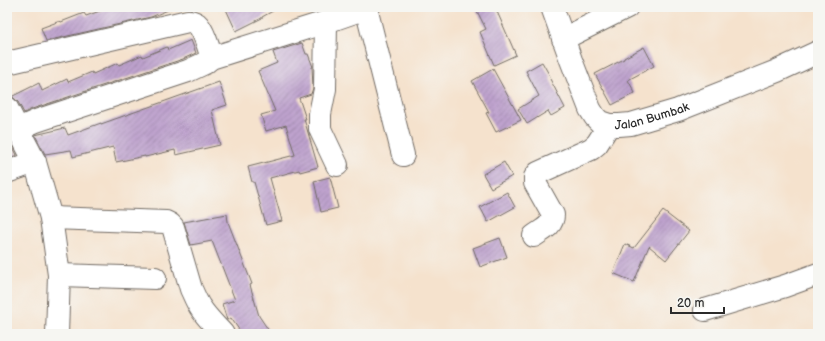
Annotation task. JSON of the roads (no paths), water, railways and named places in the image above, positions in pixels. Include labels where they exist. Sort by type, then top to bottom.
[{"type":"street","name":"Jalan Bumbak","points":[[552,7],[590,109],[600,122],[609,125],[631,124],[678,110],[776,71],[818,52]]},
{"type":"street","points":[[563,39],[627,7]]},
{"type":"street","points":[[18,129],[36,121],[188,71],[206,63],[211,58],[368,8],[402,155]]},
{"type":"street","points":[[7,63],[188,21],[200,27],[210,48],[211,58]]},
{"type":"street","points":[[326,22],[325,89],[320,114],[320,129],[337,165]]},
{"type":"street","points":[[7,108],[34,162],[51,218],[59,275],[57,334]]},
{"type":"street","points":[[534,236],[549,226],[553,220],[553,215],[535,183],[535,177],[538,173],[591,149],[597,144],[609,125]]},
{"type":"street","points":[[7,172],[34,162]]},
{"type":"street","points":[[51,218],[166,222],[170,224],[173,227],[191,289],[204,312],[223,334]]},
{"type":"street","points":[[705,310],[785,286],[818,274]]},
{"type":"street","points":[[59,275],[155,278]]}]
